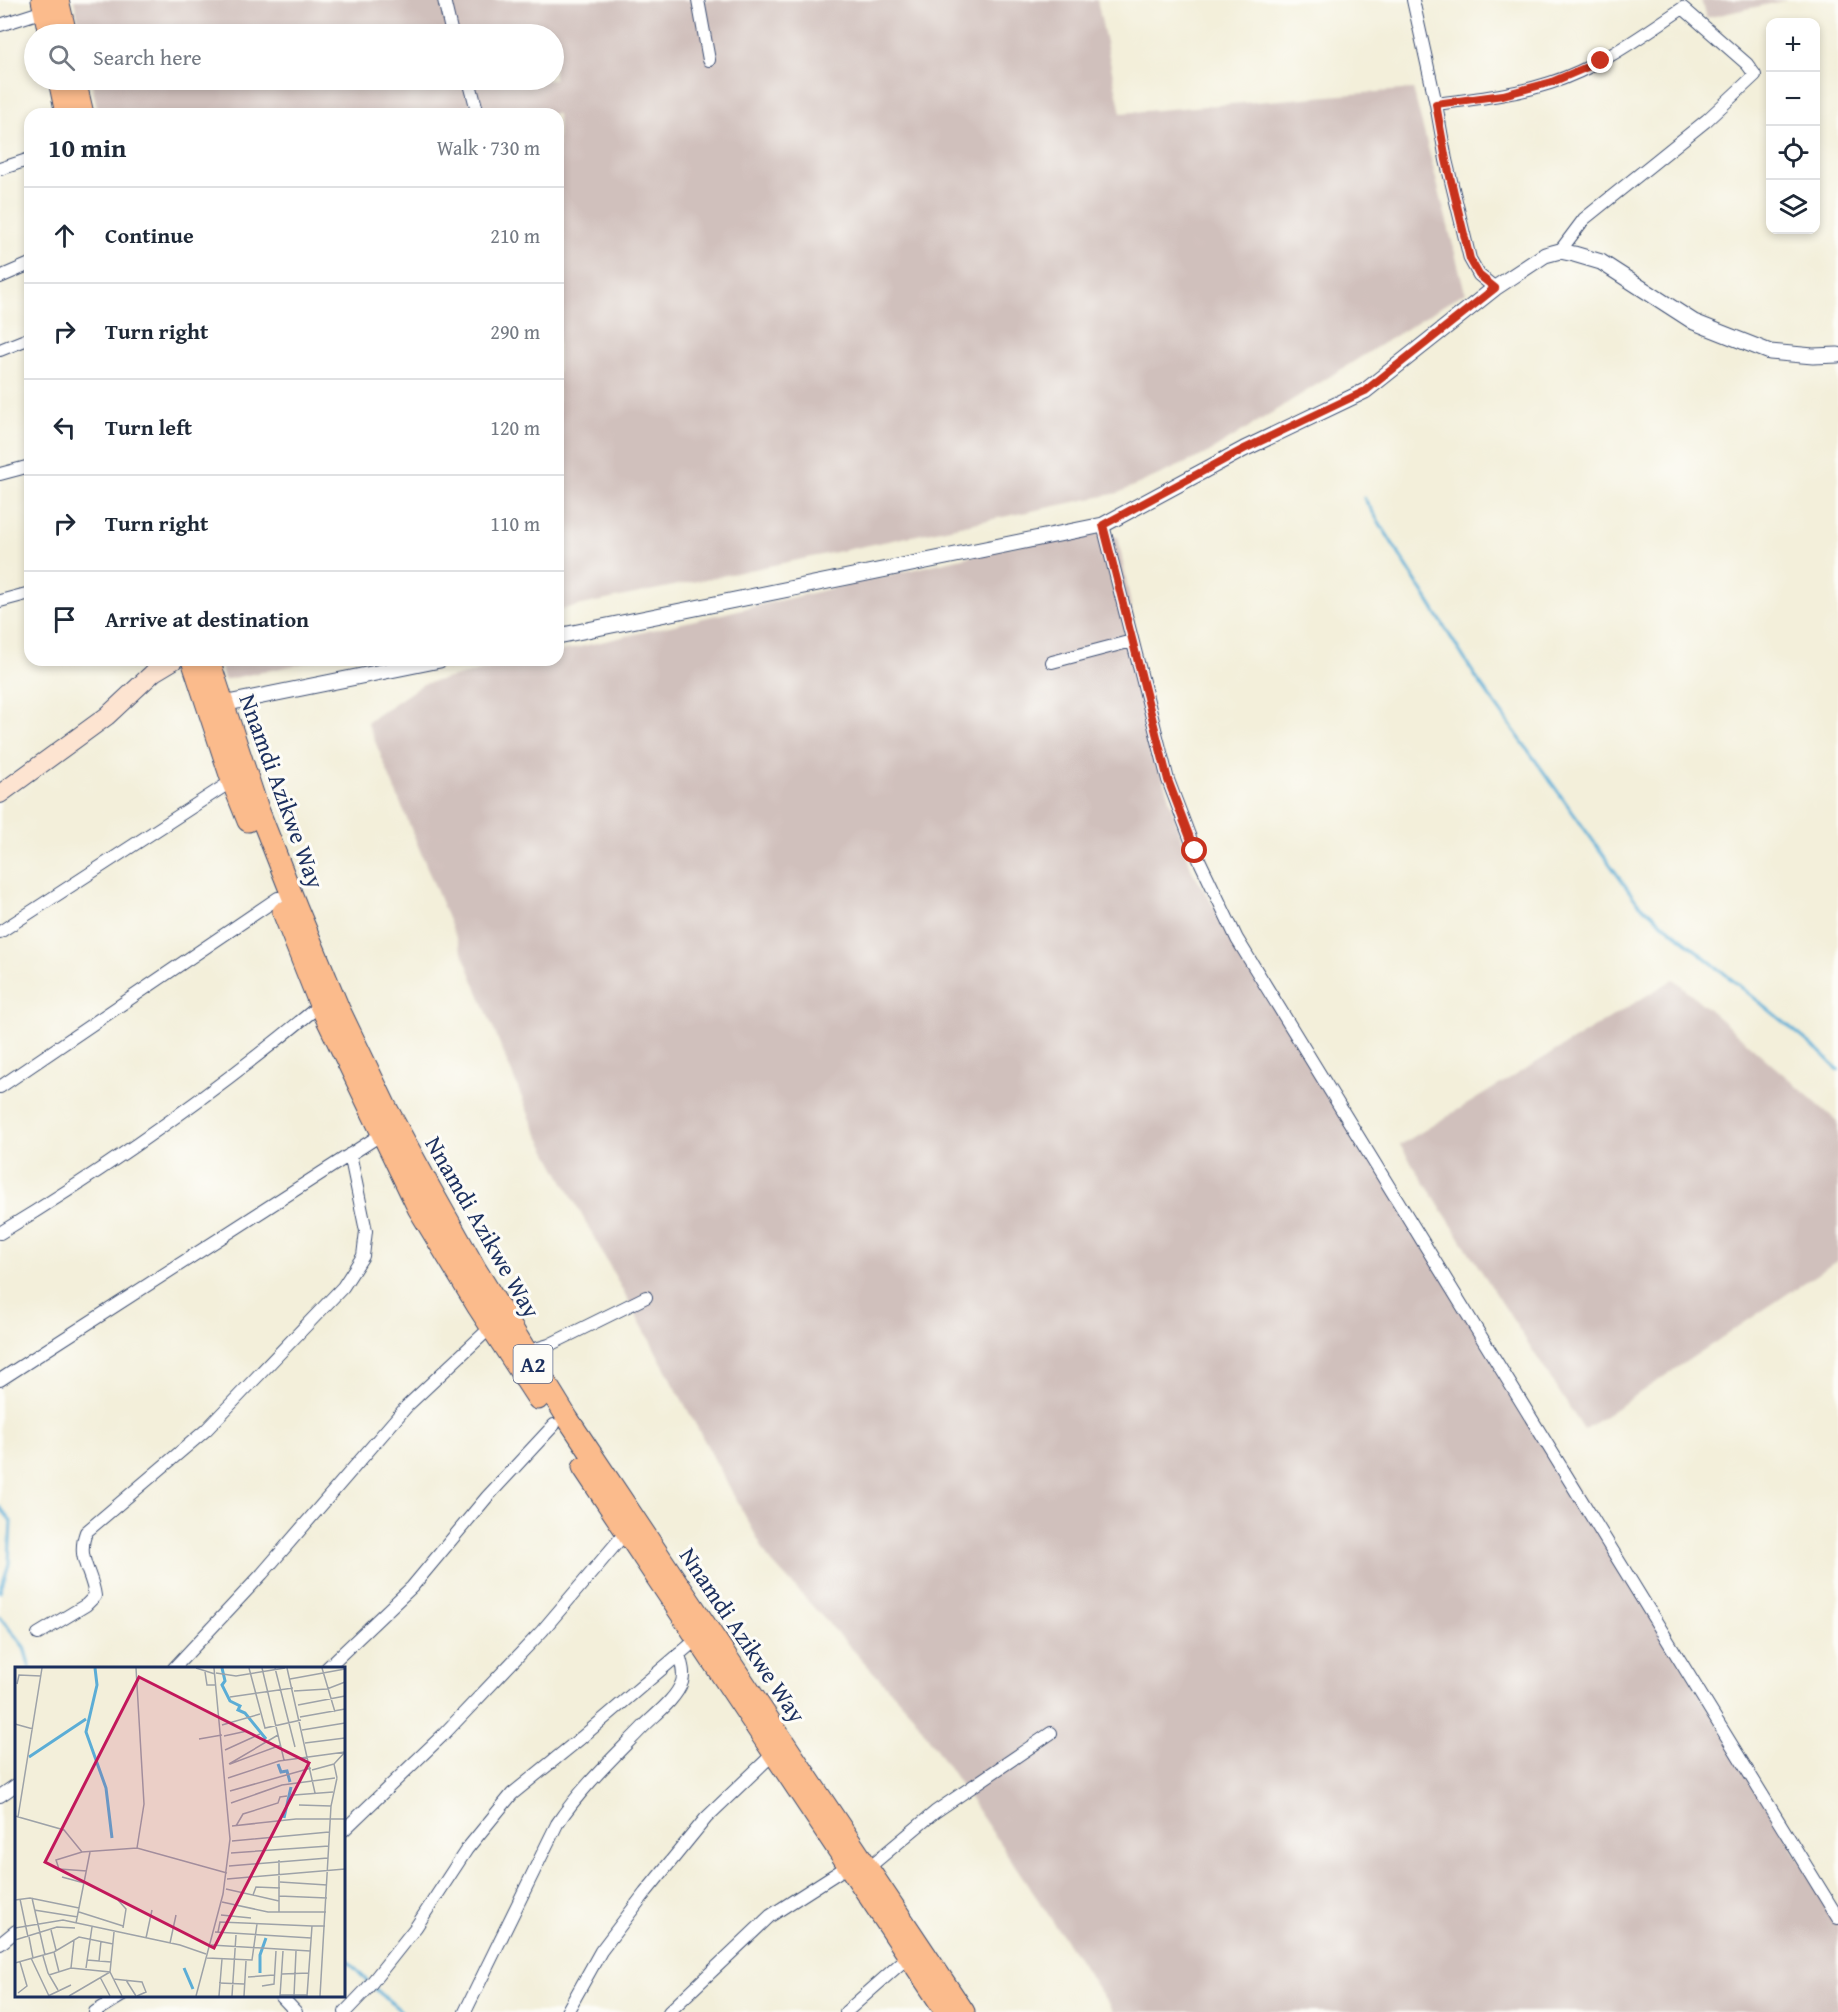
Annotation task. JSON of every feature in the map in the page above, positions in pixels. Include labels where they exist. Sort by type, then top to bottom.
[{"type":"highway","points":[[48,4],[49,24]]},
{"type":"highway","points":[[48,4],[60,24]]},
{"type":"highway","points":[[60,90],[65,108]]},
{"type":"highway","points":[[77,90],[82,108]]},
{"type":"highway","name":"Nnamdi Azikwe Way","points":[[194,666],[232,781],[320,1005],[418,1208],[554,1425],[774,1753],[964,2012]]},
{"type":"highway","name":"Nnamdi Azikwe Way","points":[[210,666],[258,809],[297,908],[339,1009],[391,1117],[475,1268],[525,1352],[858,1867],[909,1956],[946,2012]]},
{"type":"main road","points":[[0,794],[107,716],[154,672],[164,666]]},
{"type":"street","points":[[444,0],[451,24]]},
{"type":"street","points":[[698,0],[709,60]]},
{"type":"street","points":[[1413,0],[1446,160],[1470,259],[1479,275],[1495,288]]},
{"type":"street","points":[[0,26],[48,4]]},
{"type":"street","points":[[1436,104],[1503,95],[1552,82],[1601,61],[1683,8],[1747,64],[1755,75],[1707,120],[1584,219],[1560,251]]},
{"type":"street","points":[[472,90],[476,108]]},
{"type":"street","points":[[0,169],[24,161]]},
{"type":"street","points":[[564,635],[1103,525],[1244,449],[1365,391],[1495,288],[1545,255],[1560,251],[1601,262],[1694,322],[1770,352],[1813,356],[1838,355]]},
{"type":"street","points":[[0,277],[24,267]]},
{"type":"street","points":[[0,350],[24,340]]},
{"type":"street","points":[[0,474],[24,468]]},
{"type":"street","points":[[1103,525],[1168,780],[1195,851],[1237,939],[1838,1918]]},
{"type":"street","points":[[0,601],[24,594]]},
{"type":"street","points":[[1052,662],[1132,641]]},
{"type":"street","points":[[223,704],[410,666]]},
{"type":"street","points":[[0,932],[232,781]]},
{"type":"street","points":[[0,1087],[278,898]]},
{"type":"street","points":[[0,1233],[71,1190],[201,1099],[320,1005]]},
{"type":"street","points":[[0,1380],[382,1134]]},
{"type":"street","points":[[38,1634],[86,1605],[95,1596],[82,1555],[86,1532],[206,1430],[343,1287],[363,1256],[366,1231],[350,1154]]},
{"type":"street","points":[[525,1352],[549,1345],[646,1297]]},
{"type":"street","points":[[175,1667],[262,1574],[407,1406],[491,1327]]},
{"type":"street","points":[[328,1667],[412,1587],[487,1497],[554,1425]]},
{"type":"street","points":[[345,1829],[444,1734],[518,1657],[626,1532]]},
{"type":"street","points":[[345,2012],[366,1990],[416,1927],[466,1850],[512,1794],[697,1639]]},
{"type":"street","points":[[465,2012],[557,1824],[569,1806],[673,1696],[682,1682],[683,1671],[679,1654]]},
{"type":"street","points":[[669,2012],[770,1916],[858,1867],[1051,1733]]},
{"type":"street","points":[[567,2012],[601,1951],[645,1893],[706,1818],[774,1753]]},
{"type":"street","points":[[0,1796],[15,1786]]},
{"type":"street","points":[[0,1944],[15,1932]]},
{"type":"street","points":[[846,2012],[909,1956]]},
{"type":"street","points":[[95,2012],[118,1997]]},
{"type":"street","points":[[283,1997],[296,2012]]},
{"type":"shaded area","points":[[74,0],[1097,0],[1121,113],[1413,89],[1465,292],[1206,454],[1118,493],[564,609],[564,108],[97,108],[93,90],[564,90],[564,24],[79,24]]},
{"type":"shaded area","points":[[1701,0],[1787,0],[1706,18]]},
{"type":"shaded area","points":[[1078,531],[1118,537],[1164,782],[1192,871],[1555,1453],[1838,1923],[1838,2012],[1114,2012],[913,1715],[768,1558],[534,1127],[367,722],[423,684],[500,666],[564,666],[564,651]]},
{"type":"shaded area","points":[[220,666],[290,666],[224,680]]},
{"type":"shaded area","points":[[1674,979],[1838,1122],[1838,1260],[1584,1430],[1400,1145]]},
{"type":"waterway","points":[[1364,498],[1477,679],[1637,902],[1818,1050],[1838,1070]]},
{"type":"waterway","points":[[0,1507],[11,1521],[9,1564],[0,1592]]},
{"type":"waterway","points":[[0,1617],[24,1647],[30,1667]]},
{"type":"waterway","points":[[345,1958],[368,1982]]},
{"type":"waterway","points":[[372,1986],[402,2012]]},
{"type":"route","points":[[1195,851],[1168,780],[1103,525],[1244,449],[1365,391],[1495,288],[1479,275],[1470,259],[1446,160],[1436,104],[1503,95],[1552,82],[1601,61]]}]
